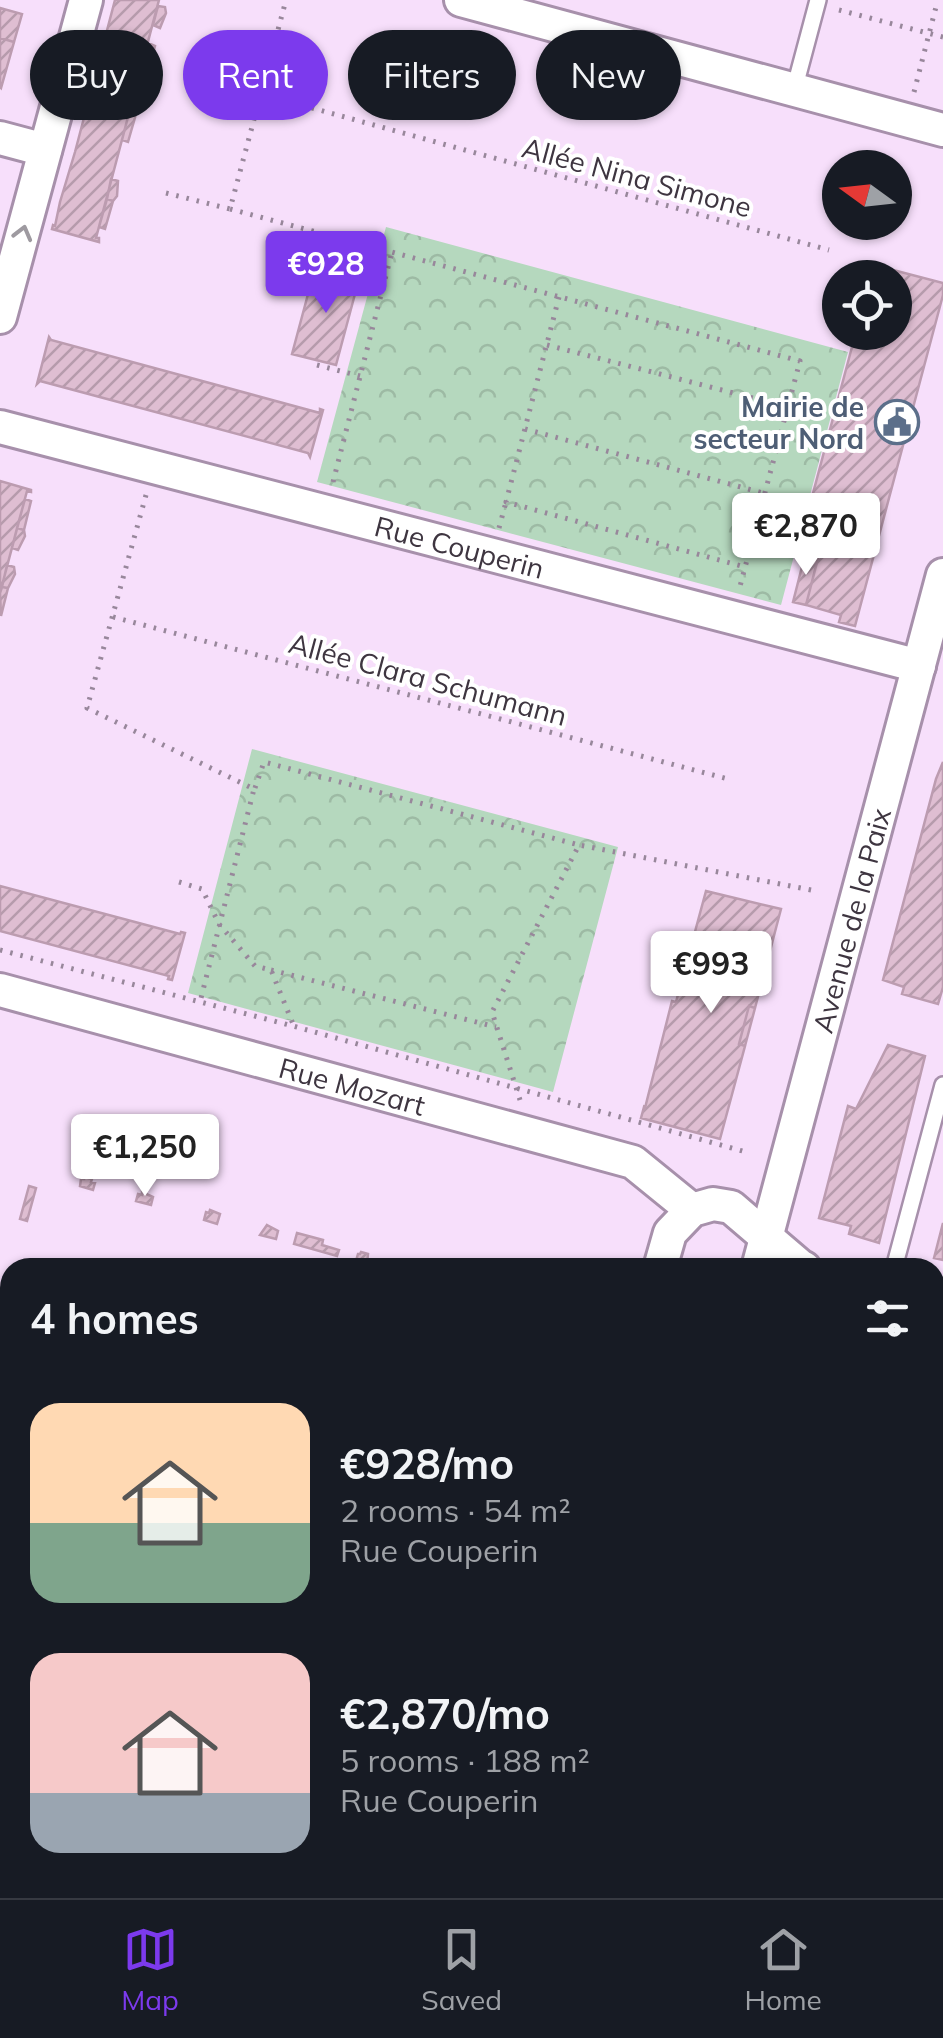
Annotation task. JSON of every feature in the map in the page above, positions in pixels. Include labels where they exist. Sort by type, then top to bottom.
[{"type":"street","points":[[0,317],[86,0]]},
{"type":"street","points":[[461,0],[943,130]]},
{"type":"street","points":[[0,138],[45,150]]},
{"type":"street","name":"Rue Couperin","points":[[0,427],[919,666]]},
{"type":"street","name":"Avenue de la Paix","points":[[762,1253],[943,575]]},
{"type":"street","name":"Rue Mozart","points":[[0,990],[633,1162],[692,1210]]},
{"type":"street","points":[[663,1258],[670,1233],[692,1210],[713,1204],[732,1207],[762,1253]]},
{"type":"lane","points":[[794,90],[817,2]]},
{"type":"lane","points":[[897,1258],[943,1085]]},
{"type":"path","points":[[278,30],[286,0]]},
{"type":"path","points":[[817,2],[943,37]]},
{"type":"path","points":[[907,120],[937,2]]},
{"type":"path","name":"Allée Nina Simone","points":[[328,112],[829,250]]},
{"type":"path","points":[[230,209],[254,120]]},
{"type":"path","points":[[166,193],[800,362],[731,617]]},
{"type":"path","points":[[326,511],[392,252]]},
{"type":"path","points":[[496,537],[559,297]]},
{"type":"path","points":[[547,344],[788,408]]},
{"type":"path","points":[[317,365],[360,376]]},
{"type":"path","points":[[525,429],[764,494]]},
{"type":"path","points":[[154,467],[87,708],[254,789]]},
{"type":"path","points":[[506,502],[745,567]]},
{"type":"path","name":"Allée Clara Schumann","points":[[113,616],[732,780]]},
{"type":"path","points":[[200,1002],[264,762],[579,846],[816,892]]},
{"type":"path","points":[[530,1134],[492,1012],[579,846]]},
{"type":"path","points":[[179,882],[202,889],[219,924],[255,966],[496,1026]]},
{"type":"path","points":[[0,950],[293,1026],[746,1152]]},
{"type":"path","points":[[271,970],[293,1026]]},
{"type":"green space","points":[[386,227],[822,345],[822,350],[848,352],[781,605],[317,482]]},
{"type":"green space","points":[[252,749],[618,847],[553,1092],[188,993]]},
{"type":"building","points":[[115,0],[159,0],[151,30],[107,30]]},
{"type":"building","points":[[158,6],[165,7],[166,13],[160,28],[153,25]]},
{"type":"building","points":[[0,8],[22,14],[14,42],[0,38]]},
{"type":"building","points":[[0,38],[14,42],[1,88],[0,87]]},
{"type":"building","points":[[83,120],[127,120],[96,238],[99,242],[52,229]]},
{"type":"building","points":[[127,120],[134,120],[128,142],[122,140]]},
{"type":"building","points":[[111,179],[118,181],[113,201],[107,199]]},
{"type":"building","points":[[107,199],[113,201],[105,229],[99,227]]},
{"type":"building","points":[[315,268],[359,279],[336,365],[292,354]]},
{"type":"building","points":[[912,275],[943,283],[855,626],[839,622],[841,615],[806,605],[821,547],[800,542],[851,350],[912,350]]},
{"type":"building","points":[[49,337],[320,413],[323,410],[310,457],[308,453],[40,381],[37,384]]},
{"type":"building","points":[[0,481],[31,492],[27,491],[0,593]]},
{"type":"building","points":[[25,499],[31,501],[24,530],[17,528]]},
{"type":"building","points":[[17,528],[24,530],[25,536],[18,550],[12,548]]},
{"type":"building","points":[[806,551],[819,554],[806,605],[793,602]]},
{"type":"building","points":[[7,565],[14,567],[15,574],[8,588],[2,587]]},
{"type":"building","points":[[2,587],[8,588],[1,616],[0,593]]},
{"type":"building","points":[[943,762],[943,987],[938,1004],[902,994],[904,987],[883,980]]},
{"type":"building","points":[[0,886],[185,933],[172,980],[169,976],[0,931]]},
{"type":"building","points":[[706,891],[781,909],[755,1008],[749,1006],[739,1044],[745,1046],[720,1139],[641,1118]]},
{"type":"building","points":[[749,1006],[755,1008],[745,1046],[739,1044]]},
{"type":"building","points":[[888,1045],[925,1056],[879,1243],[849,1234],[851,1226],[819,1218],[848,1106],[856,1109]]},
{"type":"building","points":[[84,1177],[95,1183],[93,1190],[80,1186]]},
{"type":"building","points":[[29,1186],[36,1188],[27,1221],[20,1219]]},
{"type":"building","points":[[142,1192],[153,1197],[151,1205],[136,1201]]},
{"type":"building","points":[[210,1210],[220,1214],[217,1224],[204,1220]]},
{"type":"building","points":[[943,1223],[943,1258],[934,1258]]},
{"type":"building","points":[[267,1225],[278,1231],[276,1239],[260,1235]]},
{"type":"building","points":[[297,1233],[323,1240],[322,1245],[339,1250],[337,1256],[294,1244]]},
{"type":"place","name":"Mairie de secteur Nord","points":[[897,422]]}]
